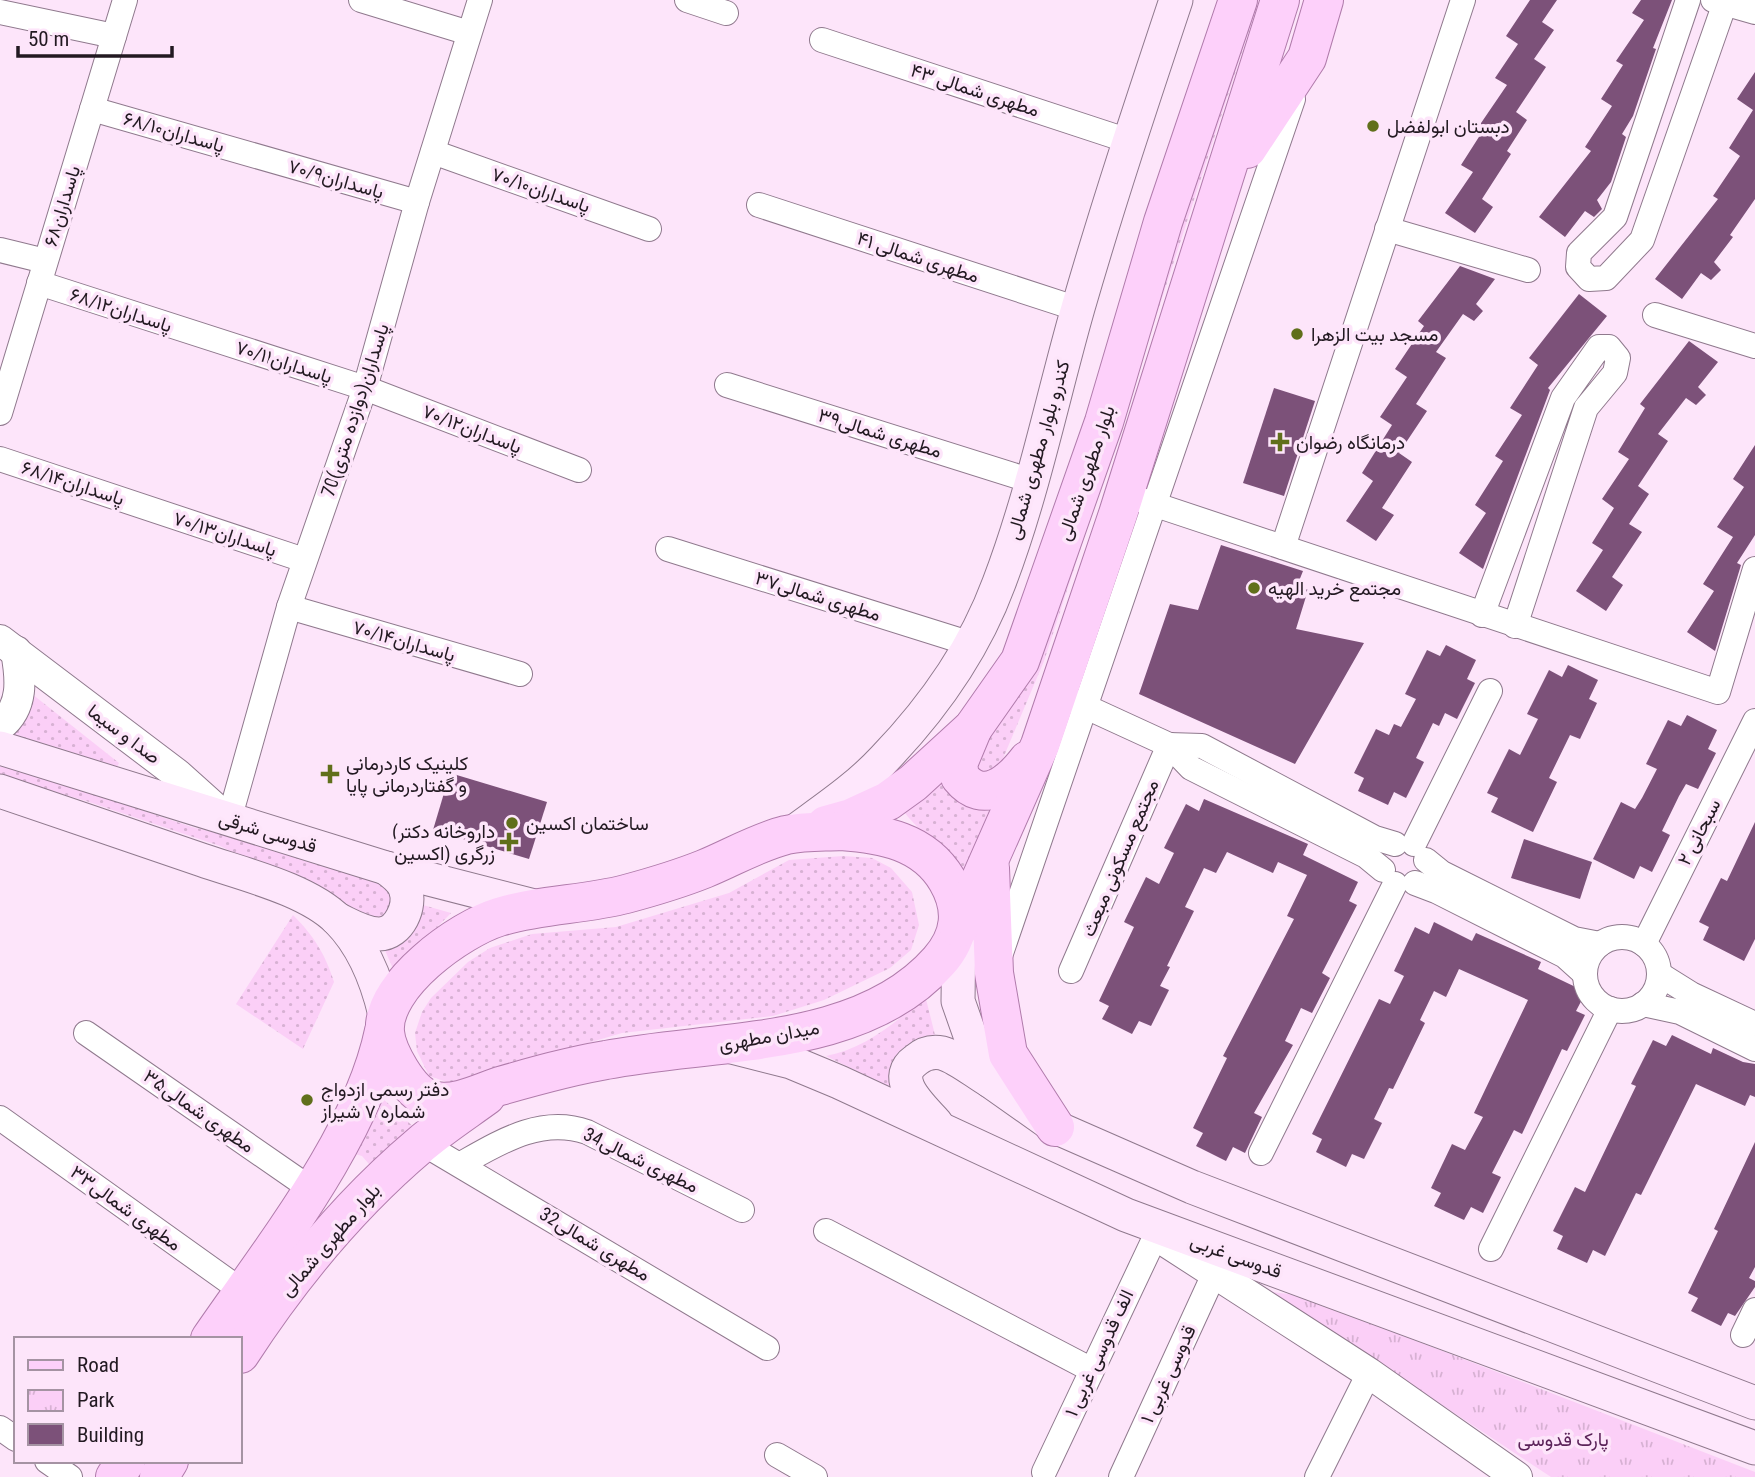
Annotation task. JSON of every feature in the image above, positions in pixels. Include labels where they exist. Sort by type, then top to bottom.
[{"type":"main road","name":"کندرو بلوار مطهری شمالی","points":[[790,834],[851,790],[883,761],[947,684],[999,584],[1032,481],[1078,309],[1129,141],[1176,0]]},
{"type":"main road","name":"بلوار مطهری شمالی","points":[[790,834],[852,818],[888,801],[973,728],[1020,661],[1104,422],[1163,222],[1238,0]]},
{"type":"main road","name":"بلوار مطهری شمالی","points":[[959,928],[1040,745],[1072,700],[1138,499],[1225,183],[1280,0]]},
{"type":"main road","points":[[1225,183],[1307,58],[1324,0]]},
{"type":"main road","points":[[973,728],[958,764],[960,777],[978,790],[989,792],[1013,779],[1040,745]]},
{"type":"main road","name":"قدوسی شرقی","points":[[0,748],[386,868],[538,907]]},
{"type":"main road","points":[[0,790],[268,883],[302,897],[337,919],[367,933],[381,934],[391,931],[404,914],[407,901],[405,887],[386,868]]},
{"type":"main road","points":[[385,1025],[413,972],[440,950],[495,918],[538,907],[624,895],[701,870],[790,834],[841,831],[875,834],[914,847],[931,860],[949,884],[957,905],[959,928],[958,1001],[978,1058],[990,1081]]},
{"type":"main road","points":[[990,857],[994,973],[1008,1054],[1055,1127]]},
{"type":"main road","points":[[337,919],[362,951],[379,986],[385,1025]]},
{"type":"main road","name":"میدان مطهری","points":[[385,1025],[400,1070],[416,1092],[433,1101],[458,1101],[499,1087],[609,1059],[783,1038],[838,1022],[903,992],[929,972],[948,950],[959,928]]},
{"type":"main road","name":"بلوار مطهرى شمالى","points":[[211,1337],[317,1180],[369,1087],[385,1025]]},
{"type":"main road","name":"قدوسی غربی","points":[[726,1045],[792,1062],[1126,1214],[1755,1448]]},
{"type":"main road","points":[[943,1131],[906,1086],[905,1074],[911,1063],[925,1054],[943,1053],[990,1081],[1055,1127],[1203,1191],[1755,1403]]},
{"type":"main road","name":"بلوار مطهرى شمالى","points":[[242,1351],[293,1280],[370,1192],[422,1143],[499,1087]]},
{"type":"main road","points":[[317,1180],[337,1162],[354,1164],[366,1175],[370,1192]]},
{"type":"street","name":"پاسداران۶۸","points":[[0,413],[4,385],[42,272],[125,0]]},
{"type":"street","points":[[361,0],[469,33]]},
{"type":"street","name":"70پاسداران(دوازده متری)","points":[[229,820],[289,607],[365,388],[480,0]]},
{"type":"street","points":[[687,0],[726,13]]},
{"type":"street","points":[[1283,547],[1463,0]]},
{"type":"street","points":[[1688,0],[1615,217],[1579,253],[1578,267],[1589,279],[1606,278],[1642,240],[1721,1],[1755,12]]},
{"type":"street","points":[[0,12],[114,36]]},
{"type":"street","name":"مطهرى شمالى ۴۳","points":[[822,40],[1129,141]]},
{"type":"street","points":[[1307,58],[1138,499],[1718,692],[1755,569]]},
{"type":"street","name":"پاسداران۶۸/۱۰","points":[[92,109],[255,156]]},
{"type":"street","name":"پاسداران۷۰/۱۰","points":[[433,152],[649,229]]},
{"type":"street","name":"پاسداران۷۰/۹","points":[[255,156],[418,202]]},
{"type":"street","name":"۴۱ مطهرى شمالى","points":[[759,205],[1078,309]]},
{"type":"street","points":[[1387,229],[1528,270]]},
{"type":"street","name":"پاسداران۶۸/۱۲","points":[[0,250],[42,272],[202,336]]},
{"type":"street","points":[[1655,315],[1755,346]]},
{"type":"street","name":"پاسداران۷۰/۱۱","points":[[202,336],[365,388]]},
{"type":"street","points":[[1482,615],[1563,398],[1599,347],[1609,347],[1618,358],[1615,373],[1586,408],[1515,626]]},
{"type":"street","name":"مطهرى شمالى۳۹","points":[[727,385],[1032,481]]},
{"type":"street","name":"پاسداران۷۰/۱۲","points":[[365,388],[579,470]]},
{"type":"street","name":"پاسداران۶۸/۱۴","points":[[0,459],[145,507]]},
{"type":"street","name":"پاسداران۷۰/۱۳","points":[[145,507],[304,560]]},
{"type":"street","name":"مطهرى شمالى۳۷","points":[[668,550],[968,643]]},
{"type":"street","name":"پاسداران۷۰/۱۴","points":[[289,607],[520,674]]},
{"type":"street","name":"صدا و سیما","points":[[8,646],[177,774],[229,820]]},
{"type":"street","name":"صدا و سیما","points":[[0,726],[9,719],[19,699],[20,676],[8,646]]},
{"type":"street","points":[[1412,849],[1490,691]]},
{"type":"street","points":[[994,973],[1072,700],[1169,745],[1191,768],[1269,795],[1375,838],[1412,849],[1442,873],[1574,939],[1600,944],[1622,937],[1644,944],[1657,962],[1659,974],[1652,996],[1643,1004],[1621,1011],[1610,1009],[1591,996],[1585,974],[1586,962],[1600,944]]},
{"type":"street","name":"سبحانی ۲","points":[[1644,944],[1755,721]]},
{"type":"street","name":"مجتمع مسکونی مبعث","points":[[1071,971],[1169,745]]},
{"type":"street","points":[[1269,795],[1366,856],[1397,879],[1436,891],[1565,956],[1585,974]]},
{"type":"street","points":[[1397,879],[1424,873],[1412,849]]},
{"type":"street","points":[[1397,879],[1385,852],[1412,849]]},
{"type":"street","points":[[1261,1153],[1397,879]]},
{"type":"street","points":[[1659,974],[1691,994],[1755,1024]]},
{"type":"street","points":[[1643,1004],[1680,1012],[1755,1049]]},
{"type":"street","points":[[1491,1250],[1610,1009]]},
{"type":"street","name":"مطهرى شمالى۳۵","points":[[86,1033],[317,1180]]},
{"type":"street","name":"مطهرى شمالى۳۳","points":[[5,1122],[242,1291]]},
{"type":"street","name":"34مطهرى شمالى","points":[[461,1164],[508,1137],[544,1127],[564,1126],[587,1132],[742,1210]]},
{"type":"street","name":"32مطهرى شمالى","points":[[422,1143],[767,1348]]},
{"type":"street","points":[[1126,1214],[1368,1373],[1517,1477]]},
{"type":"street","points":[[826,1230],[1090,1369]]},
{"type":"street","name":"۱ الف قدوسی غربی","points":[[1044,1472],[1090,1369],[1156,1235]]},
{"type":"street","name":"۱ قدوسی غربی","points":[[1121,1477],[1215,1272]]},
{"type":"street","points":[[1743,1335],[1755,1310]]},
{"type":"street","points":[[1317,1477],[1368,1373]]},
{"type":"street","points":[[777,1455],[815,1477]]},
{"type":"street","points":[[50,1463],[69,1477]]},
{"type":"green space","points":[[1249,0],[1259,0],[1044,661],[999,768],[978,778],[969,757]]},
{"type":"green space","points":[[32,694],[119,763],[116,769],[12,736]]},
{"type":"green space","points":[[0,763],[192,827],[337,863],[395,889],[383,925],[220,846],[86,801],[0,776]]},
{"type":"green space","points":[[938,777],[998,802],[966,873],[913,823],[904,811]]},
{"type":"green space","points":[[843,856],[872,858],[891,868],[912,892],[919,925],[911,950],[890,968],[824,1000],[773,1016],[622,1033],[450,1083],[429,1076],[417,1051],[415,1033],[422,1012],[431,998],[468,962],[490,948],[532,934],[616,927],[729,893],[789,860]]},
{"type":"green space","points":[[416,903],[451,913],[394,971],[384,948],[400,942],[409,933]]},
{"type":"green space","points":[[293,915],[318,946],[334,982],[303,1049],[236,1004]]},
{"type":"green space","points":[[925,995],[936,1039],[914,1042],[900,1051],[892,1066],[891,1088],[826,1056],[854,1047],[880,1033]]},
{"type":"green space","points":[[381,1097],[417,1130],[375,1171],[362,1156],[348,1152]]},
{"type":"green space","name":"پارک قدوسی","points":[[1271,1292],[1298,1295],[1755,1472],[1755,1477],[1551,1477]]},
{"type":"building","points":[[1530,0],[1557,0],[1542,22],[1554,30],[1534,59],[1546,67],[1516,112],[1527,120],[1507,151],[1511,154],[1482,199],[1493,207],[1475,233],[1445,213],[1473,172],[1461,165],[1484,129],[1479,126],[1507,85],[1495,78],[1518,44],[1506,36]]},
{"type":"building","points":[[1641,0],[1672,0],[1653,48],[1656,49],[1633,116],[1622,134],[1626,137],[1611,182],[1597,200],[1602,209],[1594,217],[1585,211],[1565,237],[1539,217],[1591,151],[1585,147],[1612,106],[1601,99],[1623,65],[1616,61],[1644,20],[1632,13]]},
{"type":"building","points":[[1755,72],[1755,199],[1730,235],[1733,237],[1714,262],[1721,270],[1711,280],[1701,273],[1682,299],[1655,279],[1718,199],[1713,196],[1740,156],[1729,148],[1753,110],[1737,99]]},
{"type":"building","points":[[1460,266],[1495,279],[1476,304],[1483,311],[1474,321],[1463,314],[1436,352],[1446,358],[1416,404],[1427,411],[1399,453],[1412,462],[1382,508],[1394,515],[1376,541],[1346,521],[1373,481],[1362,473],[1392,425],[1380,417],[1407,377],[1395,369],[1424,326],[1418,321]]},
{"type":"building","points":[[1579,294],[1607,316],[1548,388],[1550,390],[1483,569],[1459,553],[1486,513],[1475,505],[1503,461],[1495,456],[1522,415],[1510,408],[1538,365],[1529,358]]},
{"type":"building","points":[[1689,341],[1718,362],[1698,387],[1706,395],[1696,405],[1686,398],[1658,434],[1668,441],[1638,486],[1649,494],[1629,524],[1642,532],[1612,577],[1623,585],[1606,611],[1576,591],[1603,550],[1592,543],[1614,508],[1602,499],[1629,459],[1618,452],[1645,408],[1640,404]]},
{"type":"building","name":"درمانگاه رضوان","points":[[1274,388],[1315,401],[1284,496],[1243,483]]},
{"type":"building","points":[[1755,445],[1755,535],[1737,563],[1741,565],[1715,651],[1687,632],[1714,591],[1703,584],[1733,537],[1717,527],[1744,487],[1733,479]]},
{"type":"building","points":[[1221,545],[1303,571],[1297,586],[1308,590],[1296,629],[1364,643],[1295,764],[1139,694],[1170,604],[1198,610]]},
{"type":"building","points":[[1446,645],[1476,660],[1467,679],[1475,683],[1457,719],[1445,713],[1439,726],[1433,723],[1416,758],[1424,762],[1406,798],[1394,792],[1388,805],[1358,791],[1364,778],[1354,773],[1376,729],[1389,735],[1394,724],[1401,727],[1416,699],[1405,694],[1427,650],[1440,656]]},
{"type":"building","points":[[1568,665],[1598,680],[1589,699],[1597,703],[1580,739],[1570,735],[1549,778],[1557,782],[1533,832],[1491,812],[1498,798],[1487,793],[1509,749],[1520,755],[1538,719],[1527,714],[1549,670],[1562,677]]},
{"type":"building","points":[[1687,715],[1717,730],[1708,749],[1716,753],[1698,789],[1686,784],[1679,796],[1662,831],[1670,835],[1652,872],[1640,866],[1634,879],[1593,859],[1621,802],[1635,809],[1642,798],[1657,769],[1646,764],[1668,720],[1681,726]]},
{"type":"building","points":[[450,773],[547,802],[529,859],[433,830]]},
{"type":"building","points":[[1204,799],[1308,844],[1303,855],[1358,882],[1349,901],[1357,905],[1322,973],[1330,978],[1312,1013],[1301,1008],[1285,1041],[1293,1045],[1254,1113],[1262,1117],[1245,1153],[1233,1147],[1226,1161],[1196,1146],[1203,1133],[1193,1128],[1227,1058],[1223,1056],[1294,919],[1287,916],[1307,875],[1278,862],[1273,873],[1227,852],[1216,873],[1204,868],[1185,907],[1194,911],[1167,966],[1170,967],[1160,986],[1169,990],[1151,1026],[1139,1021],[1132,1034],[1102,1019],[1109,1006],[1099,1001],[1134,927],[1124,922],[1146,877],[1159,884],[1174,853],[1164,848],[1186,804],[1199,811]]},
{"type":"building","points":[[1755,822],[1755,939],[1744,961],[1703,940],[1709,927],[1699,922],[1721,878],[1727,881]]},
{"type":"building","points":[[1524,839],[1592,862],[1580,899],[1511,878]]},
{"type":"building","points":[[1434,922],[1472,941],[1476,933],[1541,962],[1538,969],[1586,992],[1576,1011],[1585,1015],[1567,1051],[1562,1049],[1522,1134],[1514,1130],[1492,1173],[1501,1177],[1483,1213],[1471,1207],[1464,1220],[1434,1206],[1441,1193],[1431,1188],[1452,1144],[1465,1150],[1483,1117],[1474,1113],[1528,1000],[1459,969],[1446,997],[1434,991],[1420,1020],[1425,1023],[1393,1089],[1389,1088],[1374,1119],[1382,1123],[1364,1159],[1352,1154],[1346,1167],[1316,1152],[1322,1139],[1312,1134],[1379,999],[1390,1004],[1404,976],[1394,971],[1415,927],[1429,934]]},
{"type":"building","points":[[1672,1035],[1711,1054],[1713,1048],[1743,1062],[1755,1064],[1755,1097],[1750,1095],[1745,1106],[1696,1084],[1641,1195],[1636,1193],[1605,1256],[1593,1250],[1587,1263],[1557,1249],[1563,1236],[1553,1231],[1575,1187],[1585,1192],[1636,1086],[1631,1084],[1653,1040],[1666,1046]]},
{"type":"building","points":[[1755,1142],[1755,1267],[1749,1278],[1755,1281],[1755,1287],[1735,1316],[1728,1313],[1721,1326],[1691,1311],[1698,1298],[1688,1293],[1718,1231],[1714,1229]]},
{"type":"place","name":"دبستان ابولفضل","points":[[1373,126]]},
{"type":"place","name":"مسجد بیت الزهرا","points":[[1297,334]]},
{"type":"place","name":"درمانگاه رضوان","points":[[1280,442]]},
{"type":"place","name":"مجتمع خرید الهیه","points":[[1254,588]]},
{"type":"place","name":"کلینیک کاردرمانی و گفتاردرمانی پایا","points":[[330,774]]},
{"type":"place","name":"ساختمان اکسین","points":[[512,823]]},
{"type":"place","name":"(داروخانه دکتر زرگری (اکسین","points":[[509,842]]},
{"type":"place","name":"دفتر رسمی ازدواج شماره ۷ شیراز","points":[[307,1100]]}]
